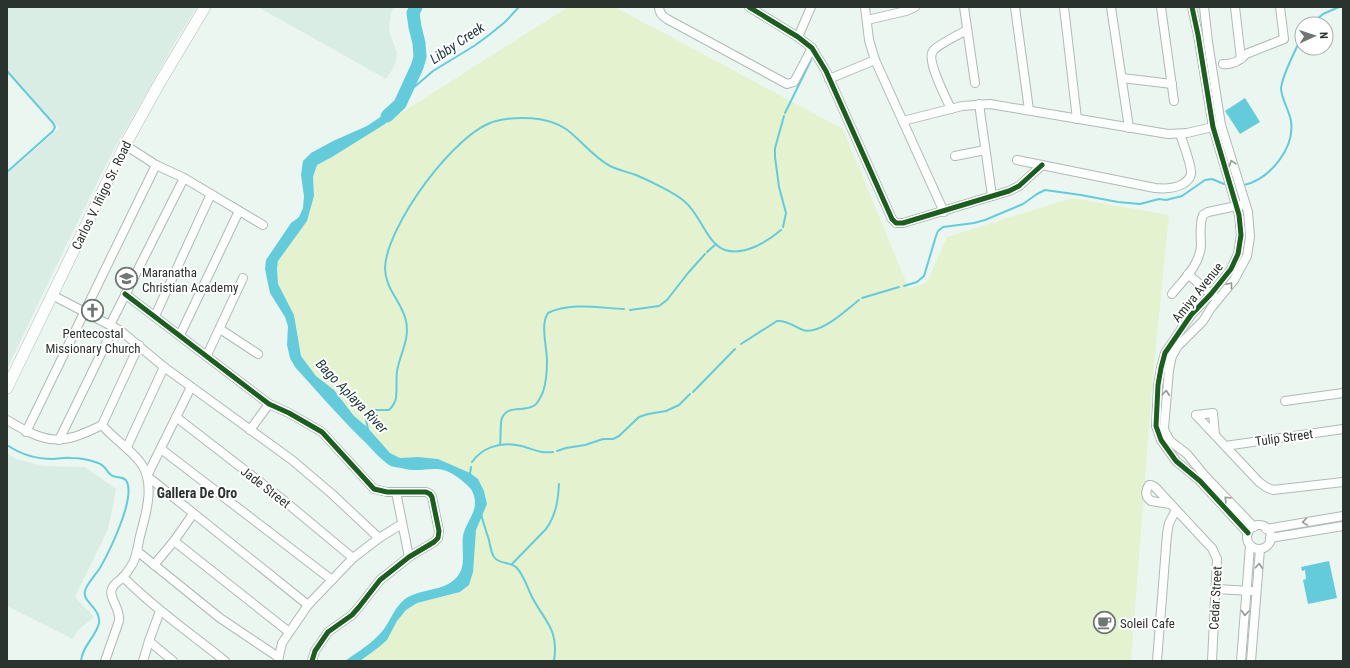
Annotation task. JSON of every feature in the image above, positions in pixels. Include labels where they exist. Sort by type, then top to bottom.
[{"type":"main road","name":"Carlos V. Iñigo Sr. Road","points":[[7,388],[125,145],[205,7]]},
{"type":"street","points":[[659,7],[662,16],[666,19],[787,84],[794,82],[812,48]]},
{"type":"street","points":[[749,7],[798,37],[812,48],[818,56],[894,221],[903,224],[1009,191],[1019,186],[1042,165]]},
{"type":"street","points":[[798,37],[811,7]]},
{"type":"street","points":[[865,7],[869,40],[875,60],[944,212]]},
{"type":"street","points":[[867,20],[906,11],[915,7]]},
{"type":"street","points":[[964,7],[975,83]]},
{"type":"street","points":[[1015,7],[1029,110]]},
{"type":"street","points":[[1064,7],[1077,119]]},
{"type":"street","points":[[1111,7],[1129,128]]},
{"type":"street","points":[[1161,7],[1174,101]]},
{"type":"street","name":"Amiya Avenue","points":[[1192,7],[1221,125],[1246,204],[1250,237],[1247,256],[1234,280],[1198,326],[1165,353],[1160,368],[1156,426],[1162,434],[1187,454],[1199,475],[1248,533]]},
{"type":"street","name":"Amiya Avenue","points":[[1175,344],[1191,315],[1211,294],[1231,269],[1238,254],[1241,235],[1241,220],[1213,127],[1204,7]]},
{"type":"street","points":[[1235,7],[1243,56]]},
{"type":"street","points":[[1208,69],[1223,64],[1226,59],[1243,56],[1284,39],[1280,7]]},
{"type":"street","points":[[950,109],[929,54],[935,48],[967,30]]},
{"type":"street","points":[[829,79],[875,60]]},
{"type":"street","points":[[1122,78],[1172,84]]},
{"type":"street","points":[[979,104],[992,196]]},
{"type":"street","points":[[903,121],[962,106],[990,104],[1168,134],[1180,134],[1221,125]]},
{"type":"street","points":[[1017,160],[1155,188],[1170,189],[1178,187],[1187,181],[1191,176],[1191,168],[1180,134]]},
{"type":"street","points":[[125,145],[156,165],[184,178],[263,225]]},
{"type":"street","points":[[955,156],[985,150]]},
{"type":"street","points":[[26,432],[156,165]]},
{"type":"street","points":[[59,440],[112,326],[125,294],[184,178]]},
{"type":"street","points":[[155,316],[211,194]]},
{"type":"street","points":[[1172,294],[1197,262],[1200,248],[1202,215],[1208,212],[1246,204]]},
{"type":"street","points":[[180,335],[239,211]]},
{"type":"street","points":[[1188,274],[1218,300]]},
{"type":"street","points":[[207,356],[243,278]]},
{"type":"street","points":[[125,294],[269,404],[289,412],[322,432],[374,488],[381,491],[426,492],[430,494],[434,503],[439,531],[438,538],[409,557],[380,580],[352,615],[328,632],[315,651],[312,661]]},
{"type":"street","points":[[52,295],[112,326],[139,346],[164,367],[292,460],[380,538]]},
{"type":"street","points":[[220,329],[258,354]]},
{"type":"street","points":[[7,420],[26,432],[38,437],[59,440],[82,435],[102,426],[139,346]]},
{"type":"street","points":[[127,447],[164,367]]},
{"type":"street","points":[[147,476],[191,387]]},
{"type":"street","points":[[1285,401],[1343,393]]},
{"type":"street","points":[[250,430],[269,404]]},
{"type":"street","name":"Jade Street","points":[[176,417],[282,499],[353,558]]},
{"type":"street","points":[[102,426],[116,440],[127,447],[141,462],[147,476],[147,502],[145,516],[133,562],[123,577],[114,585],[111,591],[120,615],[105,661]]},
{"type":"street","name":"Tulip Street","points":[[1225,446],[1343,429]]},
{"type":"street","name":"Amiya Avenue","points":[[1162,434],[1164,445],[1176,461],[1187,471],[1199,475],[1254,527]]},
{"type":"street","points":[[1215,435],[1259,482],[1269,489],[1283,489],[1343,482]]},
{"type":"street","points":[[161,449],[332,580]]},
{"type":"street","points":[[147,476],[308,605]]},
{"type":"street","points":[[396,492],[409,557]]},
{"type":"street","name":"Cedar Street","points":[[1170,504],[1208,543],[1215,554],[1217,566],[1212,661]]},
{"type":"street","points":[[1157,661],[1166,534],[1169,522],[1176,510]]},
{"type":"street","points":[[154,565],[174,541],[193,514]]},
{"type":"street","points":[[1266,529],[1343,516]]},
{"type":"street","points":[[136,551],[220,618],[278,659],[282,643],[308,605],[353,558],[402,524]]},
{"type":"street","points":[[1241,661],[1250,546],[1247,539],[1248,533],[1254,527],[1260,526],[1266,529],[1270,538],[1266,546],[1260,549],[1250,546]]},
{"type":"street","points":[[1270,538],[1343,526]]},
{"type":"street","points":[[174,541],[289,632]]},
{"type":"street","points":[[1251,661],[1260,549]]},
{"type":"street","points":[[123,577],[160,611],[225,661]]},
{"type":"street","points":[[1216,589],[1257,592]]},
{"type":"street","points":[[143,661],[148,641],[160,611]]},
{"type":"street","points":[[148,641],[173,661]]},
{"type":"shaded area","points":[[7,7],[197,7],[111,155],[7,369],[7,174],[59,128],[7,69]]},
{"type":"shaded area","points":[[258,7],[394,7],[391,13],[389,25],[390,34],[397,52],[396,61],[386,79]]},
{"type":"shaded area","points":[[7,453],[16,459],[43,466],[85,467],[116,489],[108,529],[75,597],[94,617],[77,631],[73,639],[7,606]]},
{"type":"green space","points":[[568,7],[615,7],[843,129],[909,289],[927,282],[947,237],[1072,198],[1169,215],[1152,387],[1131,661],[360,661],[387,640],[397,621],[406,610],[417,603],[460,592],[469,585],[476,530],[487,504],[484,491],[478,479],[470,473],[438,459],[418,457],[399,458],[390,453],[367,427],[354,416],[334,390],[316,376],[301,356],[294,315],[278,284],[278,261],[307,221],[314,196],[313,177],[317,165],[332,157]]},
{"type":"water","points":[[1245,98],[1260,122],[1240,134],[1225,111]]},
{"type":"water","points":[[400,104],[385,124],[317,165],[313,177],[314,196],[307,221],[278,261],[278,284],[294,315],[301,356],[316,376],[334,390],[354,416],[367,427],[390,453],[400,458],[418,457],[438,459],[470,473],[478,479],[484,491],[487,504],[476,530],[473,572],[469,585],[460,592],[417,603],[406,610],[397,621],[387,640],[379,647],[360,661],[345,661],[380,634],[398,606],[405,599],[418,593],[439,588],[452,582],[457,577],[463,562],[463,536],[474,510],[475,499],[470,488],[459,478],[441,469],[411,470],[389,465],[376,454],[329,405],[295,367],[290,358],[287,345],[288,326],[285,317],[270,293],[265,269],[266,260],[291,223],[299,217],[303,208],[304,196],[301,175],[303,161],[311,153],[333,141],[367,126]]},
{"type":"water","points":[[1329,561],[1337,598],[1308,604],[1303,580],[1306,579],[1305,570],[1302,571],[1301,567]]},
{"type":"waterway","points":[[387,116],[400,104],[420,57],[419,43],[413,13],[416,7]]},
{"type":"waterway","name":"Libby Creek","points":[[405,95],[433,71],[489,35],[505,22],[519,7]]},
{"type":"waterway","points":[[1321,16],[1339,7]]},
{"type":"waterway","points":[[1244,185],[1254,182],[1271,169],[1279,161],[1289,142],[1291,121],[1282,96],[1281,88],[1294,53]]},
{"type":"waterway","points":[[785,113],[811,60]]},
{"type":"waterway","points":[[7,71],[55,127],[53,131],[7,172]]},
{"type":"waterway","points":[[783,227],[786,213],[779,187],[775,148],[784,116]]},
{"type":"waterway","name":"Bago Aplaya River","points":[[368,429],[366,420],[368,411],[389,410],[393,406],[396,398],[398,365],[407,334],[404,314],[386,276],[385,268],[388,250],[397,229],[410,206],[443,161],[462,142],[480,129],[496,121],[513,118],[541,119],[566,129],[598,158],[610,166],[641,177],[684,201],[690,206],[713,241],[725,250],[740,251],[755,247],[781,230]]},
{"type":"waterway","points":[[904,286],[917,282],[924,276],[936,236],[938,231],[943,227],[985,220],[1023,204],[1045,190],[1118,202],[1140,204],[1159,199],[1166,200],[1182,196],[1205,180],[1212,179],[1224,184]]},
{"type":"waterway","points":[[707,252],[716,244]]},
{"type":"waterway","points":[[630,310],[659,306],[667,300],[705,254]]},
{"type":"waterway","points":[[862,298],[899,287]]},
{"type":"waterway","points":[[741,344],[777,321],[788,323],[803,330],[810,331],[818,329],[833,321],[859,300]]},
{"type":"waterway","points":[[500,445],[501,420],[505,414],[508,411],[535,405],[543,392],[546,381],[547,365],[544,323],[548,313],[575,307],[624,309]]},
{"type":"waterway","points":[[693,392],[735,349]]},
{"type":"waterway","points":[[557,451],[585,445],[603,439],[613,439],[619,436],[639,417],[666,411],[679,405],[690,394]]},
{"type":"waterway","points":[[472,462],[481,453],[491,447],[503,444],[521,446],[543,452],[553,452]]},
{"type":"waterway","points":[[7,445],[17,451],[35,457],[47,459],[77,458],[95,462],[102,465],[111,475],[122,478],[127,482],[129,490],[127,501],[115,539],[100,568],[85,591],[86,599],[95,609],[99,618],[99,623],[95,633],[86,646],[81,661]]},
{"type":"waterway","points":[[470,474],[471,467]]},
{"type":"waterway","points":[[512,564],[549,524],[556,508],[559,484]]},
{"type":"waterway","points":[[481,514],[494,557],[499,561],[513,565],[519,570],[532,597],[550,626],[554,641],[554,661]]},
{"type":"cycle path","points":[[749,7],[798,37],[812,48],[826,71],[892,219],[896,223],[903,223],[1009,191],[1019,186],[1042,165]]},
{"type":"cycle path","points":[[1192,7],[1213,127],[1239,215],[1241,235],[1238,254],[1231,269],[1211,294],[1191,315],[1165,353],[1158,385],[1156,426],[1161,440],[1176,461],[1200,481],[1248,533]]},
{"type":"cycle path","points":[[125,294],[269,404],[289,413],[322,432],[374,489],[387,492],[426,492],[432,497],[439,531],[438,538],[409,557],[380,580],[352,615],[328,632],[315,651],[312,661]]},
{"type":"place","name":"Maranatha Christian Academy","points":[[127,279]]},
{"type":"place","name":"Pentecostal Missionary Church","points":[[93,311]]},
{"type":"place","name":"Soleil Cafe","points":[[1104,623]]},
{"type":"district","name":"Gallera De Oro","points":[[197,493]]}]
